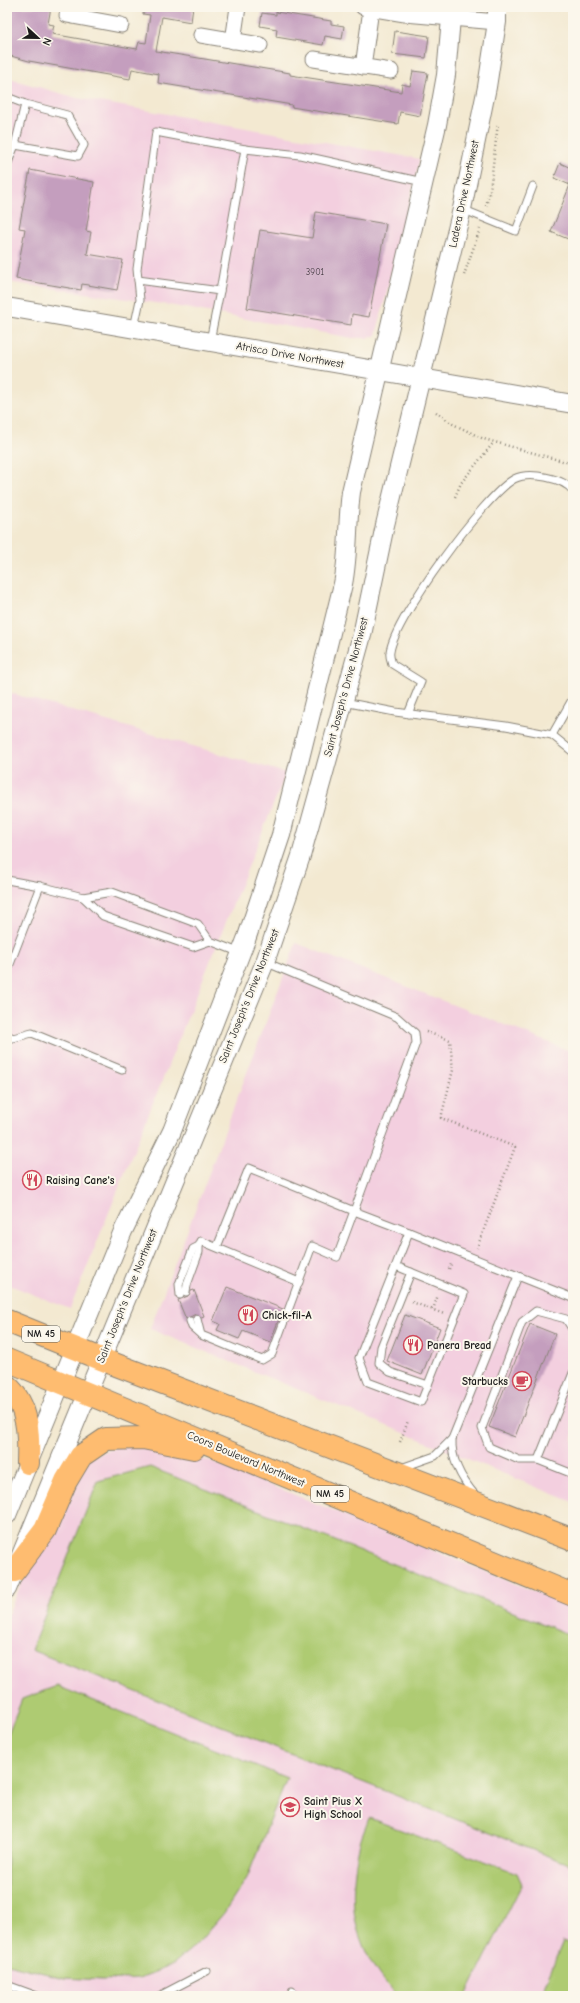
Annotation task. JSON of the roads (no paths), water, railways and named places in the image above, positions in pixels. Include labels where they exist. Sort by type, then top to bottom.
[{"type":"main road","name":"NM 45","points":[[7,1321],[101,1359],[573,1540]]},
{"type":"main road","name":"Coors Boulevard Northwest","points":[[7,1360],[573,1595]]},
{"type":"main road","points":[[7,1386],[21,1405],[29,1435],[28,1463]]},
{"type":"main road","points":[[11,1580],[45,1530],[66,1481],[81,1456],[106,1439],[143,1438],[241,1458]]},
{"type":"street","points":[[233,40],[238,7]]},
{"type":"street","points":[[363,67],[367,8],[497,15]]},
{"type":"street","points":[[67,15],[98,13],[121,25]]},
{"type":"street","points":[[379,370],[423,182],[438,125],[446,75],[452,13]]},
{"type":"street","name":"Ladera Drive Northwest","points":[[420,379],[462,209],[487,87],[497,15]]},
{"type":"street","points":[[201,35],[260,45]]},
{"type":"street","points":[[314,58],[391,71]]},
{"type":"street","name":"Atrisco Drive Northwest","points":[[7,307],[379,370],[420,379],[573,404]]},
{"type":"street","name":"Saint Joseph's Drive Northwest","points":[[7,1516],[123,1231],[172,1131],[241,953],[280,835],[336,615],[348,557],[348,520],[351,492],[379,370]]},
{"type":"street","name":"Saint Joseph's Drive Northwest","points":[[11,1580],[86,1393],[265,962],[301,856],[342,702],[362,635],[385,525],[420,379]]},
{"type":"street","points":[[241,953],[265,962]]},
{"type":"lane","points":[[7,97],[25,104],[67,115],[84,145],[78,156],[15,145]]},
{"type":"lane","points":[[7,165],[15,145],[25,104]]},
{"type":"lane","points":[[134,328],[140,300],[137,269],[156,132],[245,149],[300,155],[423,182]]},
{"type":"lane","points":[[210,341],[245,149]]},
{"type":"lane","points":[[462,209],[516,231],[533,186]]},
{"type":"lane","points":[[138,280],[220,291]]},
{"type":"lane","points":[[408,714],[421,682],[392,664],[390,653],[396,634],[445,555],[502,487],[516,478],[531,476],[548,477],[570,487],[573,492]]},
{"type":"lane","points":[[552,735],[573,698]]},
{"type":"lane","points":[[342,702],[408,714],[506,726],[552,735],[573,752]]},
{"type":"lane","points":[[7,880],[40,886],[82,897],[112,892],[198,924],[210,941],[241,953]]},
{"type":"lane","points":[[7,972],[40,886]]},
{"type":"lane","points":[[82,897],[103,916],[193,947],[210,941]]},
{"type":"lane","points":[[194,1320],[202,1335],[262,1360],[272,1354],[312,1246],[337,1257],[416,1043],[415,1033],[397,1017],[265,962]]},
{"type":"lane","points":[[7,1036],[13,1038],[32,1033],[122,1070]]},
{"type":"lane","points":[[218,1247],[249,1168],[573,1298]]},
{"type":"lane","points":[[396,1266],[464,1294],[421,1402],[368,1382],[359,1358],[409,1232]]},
{"type":"lane","points":[[183,1294],[200,1252],[200,1243],[218,1247],[299,1282]]},
{"type":"lane","points":[[411,1272],[381,1347],[379,1363],[390,1372],[428,1386]]},
{"type":"lane","points":[[486,1506],[474,1493],[454,1461],[452,1453],[452,1439],[518,1276]]},
{"type":"lane","points":[[573,1330],[566,1319],[536,1311],[522,1322],[482,1428],[489,1447],[519,1460],[538,1460],[573,1474]]},
{"type":"lane","points":[[538,1460],[573,1374]]},
{"type":"lane","points":[[391,1470],[419,1463],[435,1456],[452,1439]]},
{"type":"lane","points":[[159,1996],[206,1971]]},
{"type":"lane","points":[[7,1985],[37,1996]]},
{"type":"place","name":"Raising Cane's","points":[[32,1180]]},
{"type":"place","name":"Chick-fil-A","points":[[248,1315]]},
{"type":"place","name":"Panera Bread","points":[[413,1345]]},
{"type":"place","name":"Starbucks","points":[[522,1381]]},
{"type":"place","name":"Saint Pius X High School","points":[[290,1807]]}]
